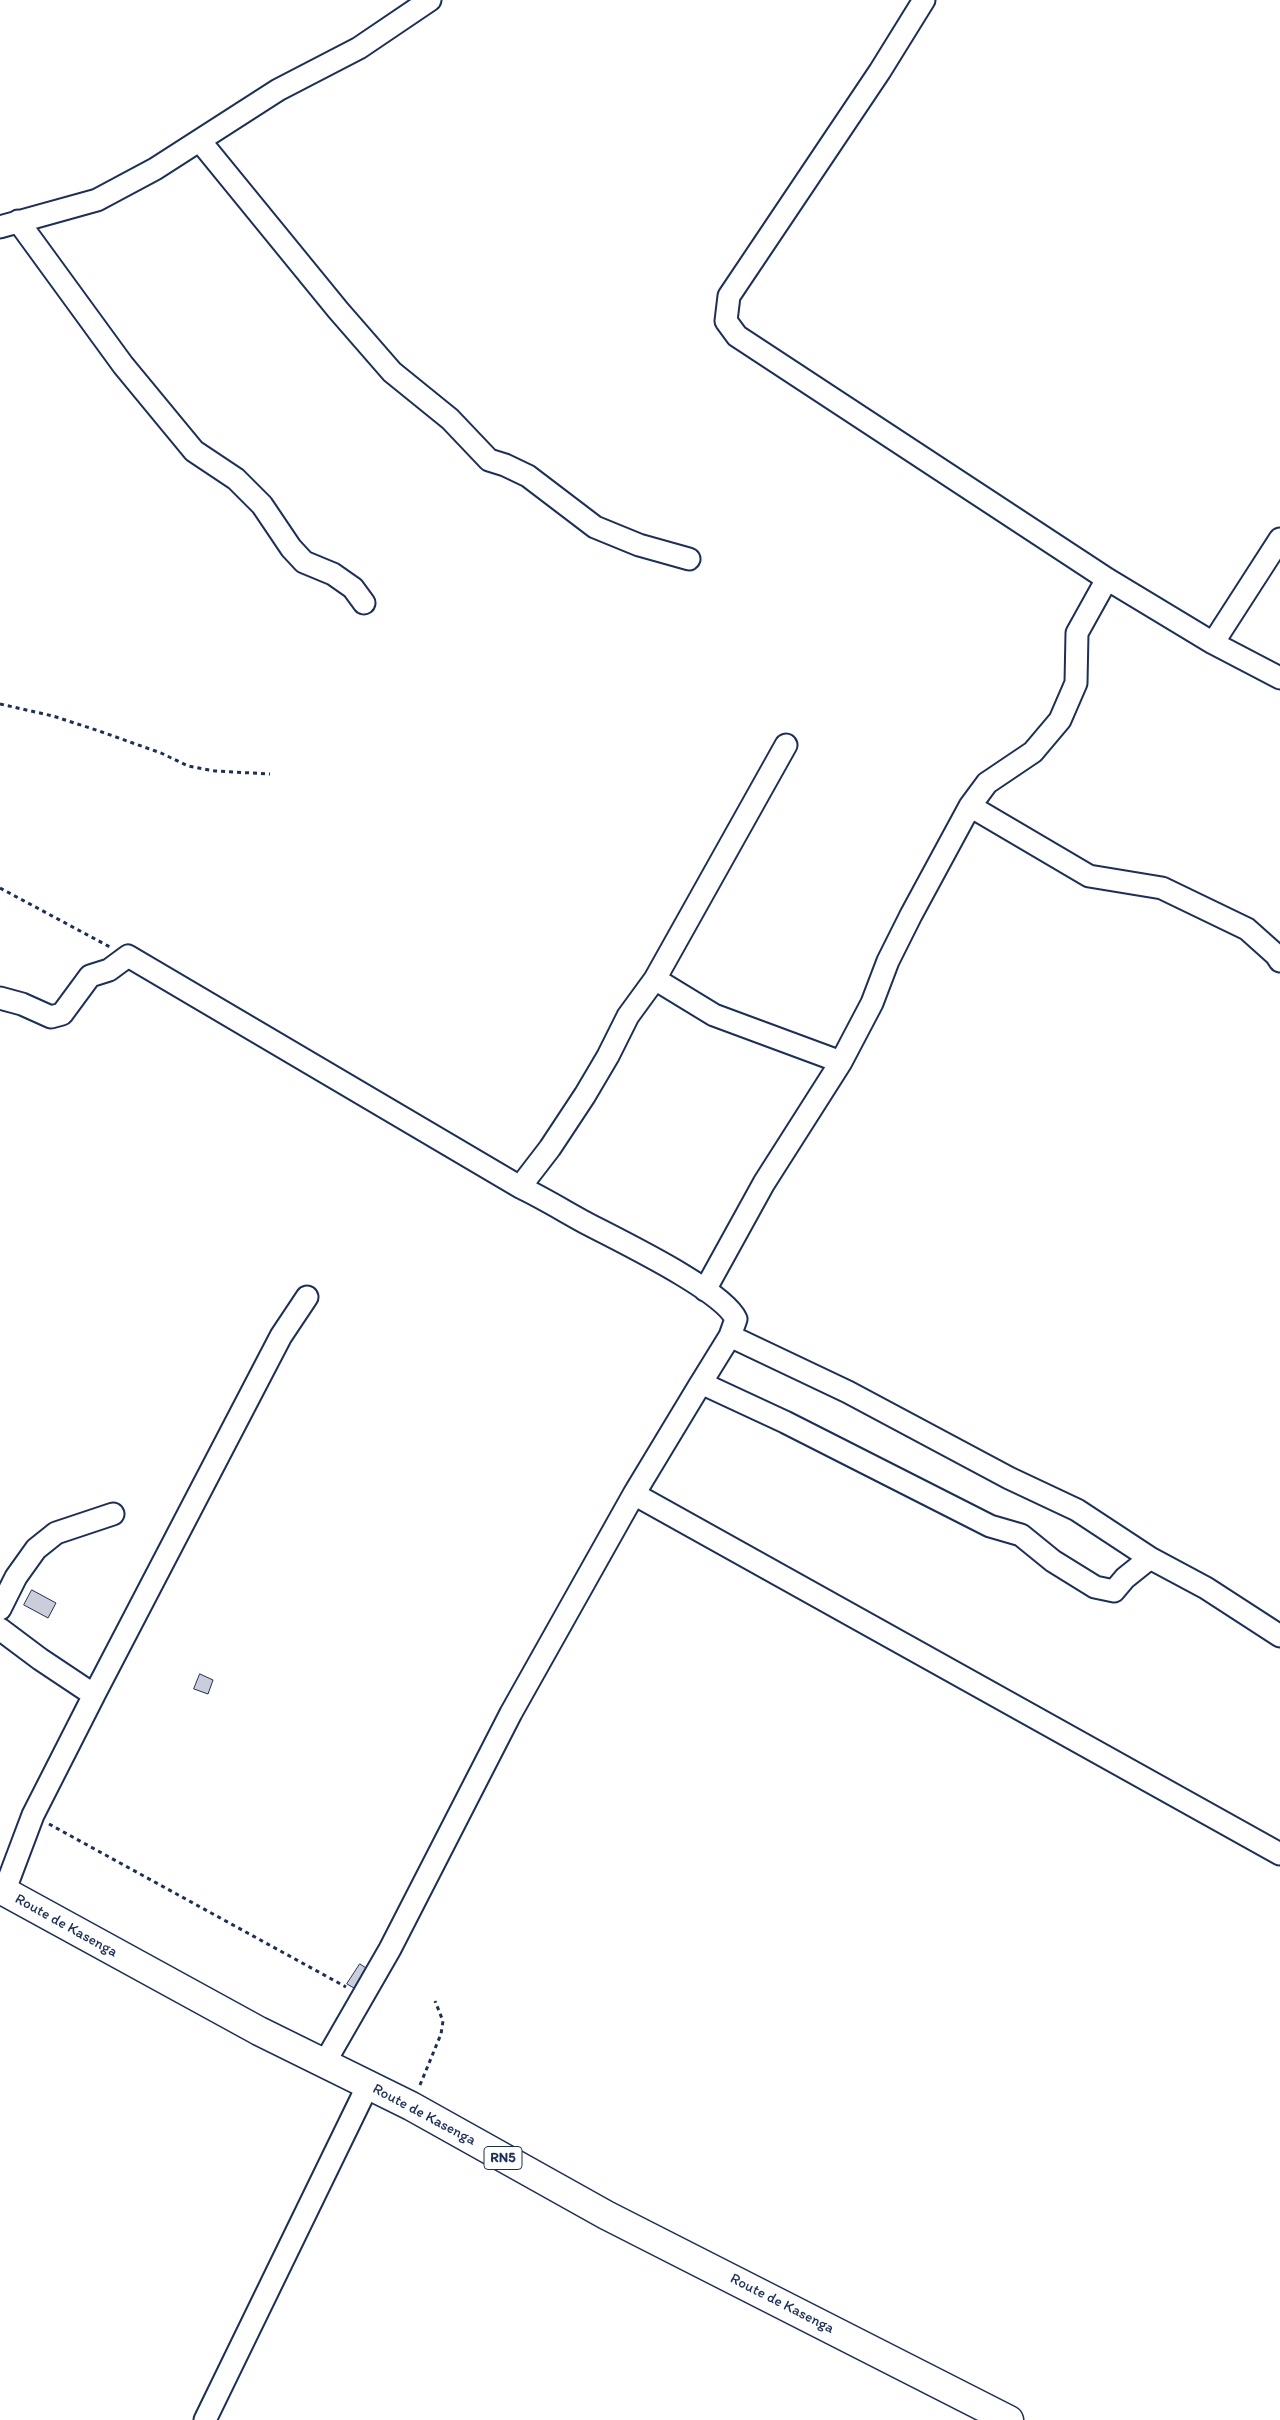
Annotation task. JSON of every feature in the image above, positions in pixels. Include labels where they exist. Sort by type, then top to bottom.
[{"type":"highway","name":"Route de Kasenga","points":[[2,1890],[259,2031],[326,2062],[411,2106],[606,2215],[1009,2420]]},
{"type":"street","points":[[364,603],[353,588],[333,574],[304,562],[290,548],[262,505],[236,479],[194,451],[9,224],[97,200],[200,141],[278,90],[359,48],[430,0]]},
{"type":"street","points":[[924,0],[869,87],[729,296],[726,321],[737,336],[1107,579],[1213,643],[1280,678]]},
{"type":"street","points":[[200,141],[338,310],[392,372],[450,419],[489,460],[506,465],[528,476],[595,527],[621,539],[689,559]]},
{"type":"street","points":[[1213,643],[1280,538]]},
{"type":"street","points":[[705,1290],[764,1183],[841,1062],[868,1012],[888,962],[911,915],[970,806],[988,783],[1033,752],[1060,720],[1076,683],[1077,633],[1107,579]]},
{"type":"street","points":[[520,1187],[550,1148],[585,1095],[628,1016],[655,979],[786,745]]},
{"type":"street","points":[[970,806],[1089,876],[1162,888],[1248,929],[1276,955],[1280,962]]},
{"type":"street","points":[[0,998],[22,1004],[51,1017],[62,1014],[90,976],[109,970],[128,956],[520,1187],[555,1204],[705,1290],[732,1311],[736,1320],[730,1336],[634,1494],[511,1713],[442,1851],[390,1949],[326,2062]]},
{"type":"street","points":[[655,979],[714,1015],[841,1062]]},
{"type":"street","points":[[2,1890],[32,1814],[281,1336],[307,1297]]},
{"type":"street","points":[[730,1336],[848,1392],[1009,1478],[1077,1510],[1150,1558],[1206,1588],[1280,1636]]},
{"type":"street","points":[[702,1383],[785,1422],[990,1526],[1021,1535],[1053,1561],[1095,1587],[1114,1591],[1125,1578],[1150,1558]]},
{"type":"street","points":[[634,1494],[1280,1854]]},
{"type":"street","points":[[0,1609],[16,1577],[36,1549],[56,1533],[81,1523],[113,1514]]},
{"type":"street","points":[[0,1630],[94,1695]]},
{"type":"street","points":[[204,2420],[368,2085]]},
{"type":"path","points":[[0,704],[53,716],[99,731],[161,753],[188,766],[214,771],[270,774]]},
{"type":"path","points":[[0,888],[128,956]]},
{"type":"path","points":[[32,1814],[362,1996]]},
{"type":"path","points":[[411,2106],[441,2034],[443,2020],[435,2001]]},
{"type":"building","points":[[32,1590],[56,1603],[48,1618],[24,1605]]},
{"type":"building","points":[[200,1674],[213,1680],[208,1694],[194,1689]]},
{"type":"building","points":[[360,1964],[372,1972],[359,1991],[347,1984]]}]
